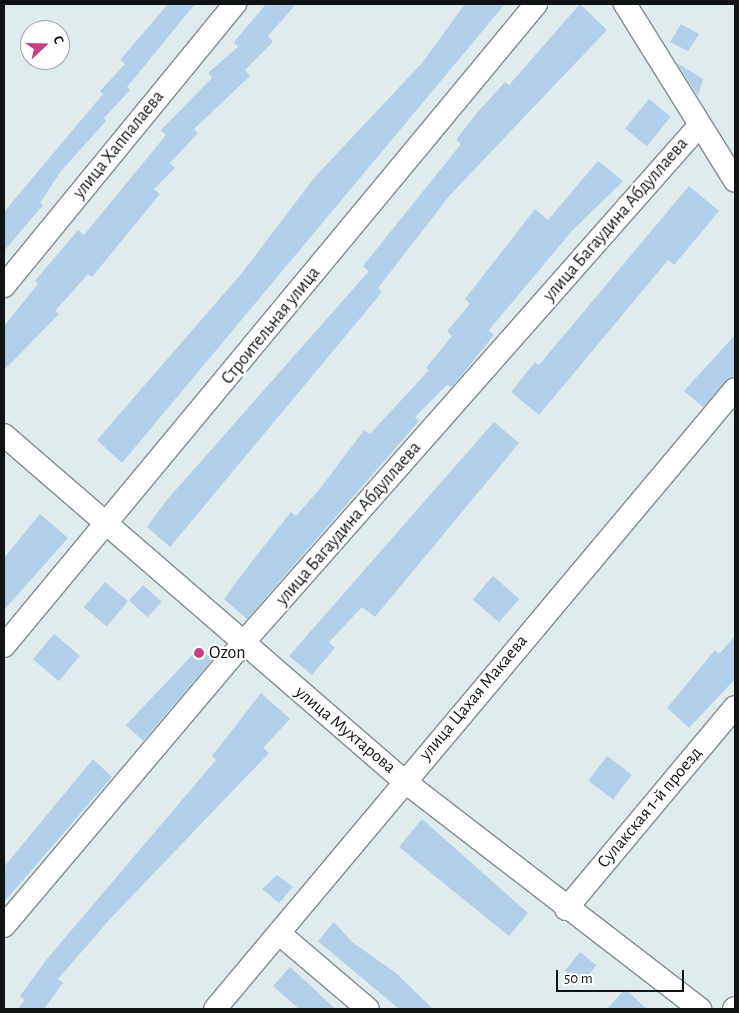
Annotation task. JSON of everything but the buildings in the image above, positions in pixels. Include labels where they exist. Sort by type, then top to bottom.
[{"type":"street","name":"улица Хаппалаева","points":[[4,286],[235,4]]},
{"type":"street","name":"Строительная улица","points":[[4,646],[108,525],[536,4]]},
{"type":"street","points":[[625,4],[699,126],[735,181]]},
{"type":"street","name":"улица Багаудина Абдуллаева","points":[[4,926],[243,643],[699,126]]},
{"type":"street","name":"улица Цахая Макаева","points":[[215,1009],[280,935],[404,781],[735,388]]},
{"type":"street","name":"улица Мухтарова","points":[[4,435],[404,781],[566,909],[700,1009]]},
{"type":"street","name":"Сулакская 1-й проезд","points":[[566,909],[735,707]]},
{"type":"street","points":[[280,935],[368,1009]]},
{"type":"place","name":"Ozon","points":[[199,653]]}]
